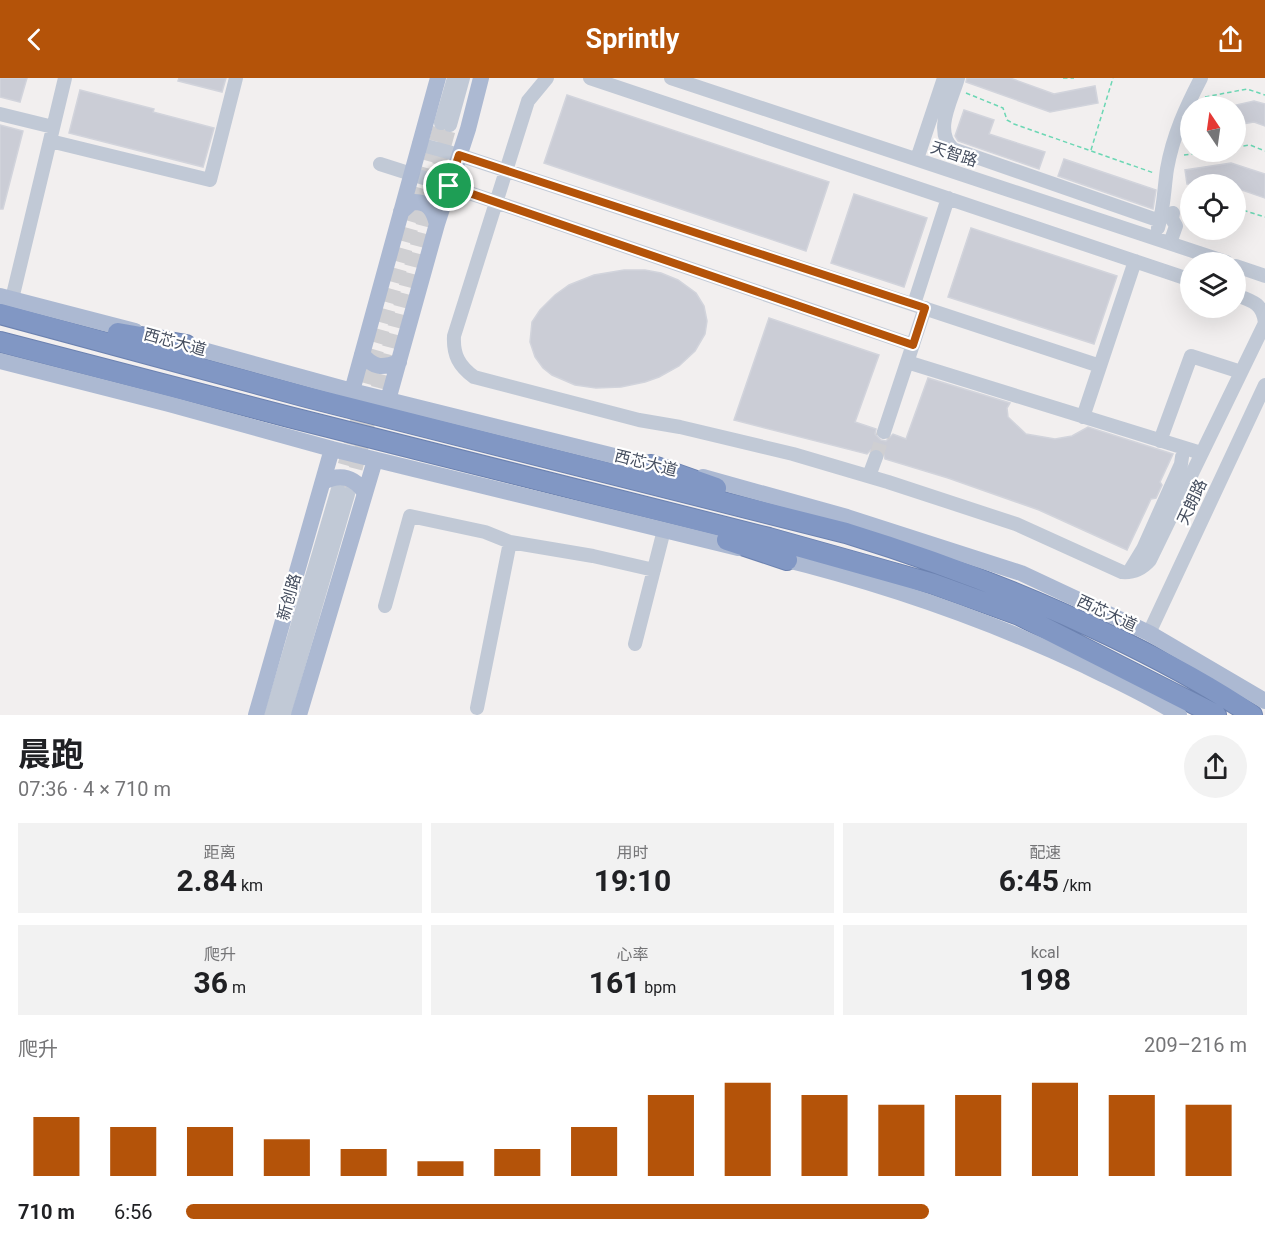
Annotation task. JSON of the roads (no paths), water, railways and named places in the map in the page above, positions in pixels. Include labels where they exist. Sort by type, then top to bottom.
[{"type":"highway","points":[[3,304],[140,338],[186,345]]},
{"type":"highway","name":"西芯大道","points":[[3,304],[310,398],[846,533],[957,570],[1053,609],[1146,653],[1208,686],[1252,715]]},
{"type":"highway","points":[[0,342],[874,567],[1019,615],[1216,715]]},
{"type":"highway","points":[[651,465],[708,486],[774,505],[846,533]]},
{"type":"highway","points":[[583,491],[787,560]]},
{"type":"main road","points":[[352,392],[438,78]]},
{"type":"main road","points":[[388,400],[481,78]]},
{"type":"main road","points":[[401,212],[412,202],[424,203],[431,207],[437,224]]},
{"type":"main road","name":"西芯大道","points":[[186,345],[352,392],[727,483],[847,517],[1021,573],[1149,633],[1265,701]]},
{"type":"main road","points":[[362,354],[370,363],[378,367],[386,367],[399,362]]},
{"type":"main road","points":[[0,361],[375,460],[867,581],[942,606],[1053,651],[1154,699],[1179,715]]},
{"type":"main road","points":[[299,715],[344,490],[332,449]]},
{"type":"main road","points":[[256,715],[344,490],[375,460]]},
{"type":"street","points":[[3,304],[52,134],[65,78]]},
{"type":"street","points":[[0,114],[52,134],[210,180],[236,78]]},
{"type":"street","points":[[453,78],[446,124],[463,78]]},
{"type":"street","points":[[547,78],[528,101],[454,336],[453,347],[456,358],[465,371],[474,377],[639,420],[680,427],[793,454],[869,476],[1016,525],[1122,572],[1129,572],[1143,568],[1150,560],[1265,323],[1261,307],[1246,298]]},
{"type":"street","points":[[590,78],[1180,276]]},
{"type":"street","name":"天智路","points":[[671,78],[1197,252]]},
{"type":"street","points":[[917,159],[944,78]]},
{"type":"street","points":[[1155,238],[1167,217],[1166,177],[1180,120],[1201,78]]},
{"type":"street","points":[[956,83],[942,131],[946,144],[953,149],[1167,217],[1176,225],[1170,243]]},
{"type":"street","points":[[419,144],[506,170],[1100,366]]},
{"type":"street","points":[[380,164],[913,345]]},
{"type":"street","points":[[884,432],[913,345],[920,306],[948,198]]},
{"type":"street","points":[[1083,417],[1135,261]]},
{"type":"street","points":[[1246,269],[1265,276]]},
{"type":"street","points":[[1160,441],[1191,356],[1241,372]]},
{"type":"street","points":[[907,362],[1201,453]]},
{"type":"street","name":"天朗路","points":[[1149,633],[1265,385]]},
{"type":"street","points":[[1226,404],[1251,413]]},
{"type":"street","points":[[869,476],[876,457]]},
{"type":"street","points":[[1129,572],[1143,549],[1181,464],[1182,457]]},
{"type":"street","name":"新创路","points":[[271,715],[344,490]]},
{"type":"street","name":"新创路","points":[[284,715],[344,490]]},
{"type":"street","points":[[385,606],[410,516],[485,532],[510,542],[593,556],[654,570]]},
{"type":"street","points":[[635,644],[664,530]]},
{"type":"street","points":[[477,708],[510,542]]},
{"type":"tunnel","points":[[339,485],[441,123]]},
{"type":"tunnel","points":[[350,489],[450,125]]},
{"type":"tunnel","points":[[876,457],[884,432]]}]
